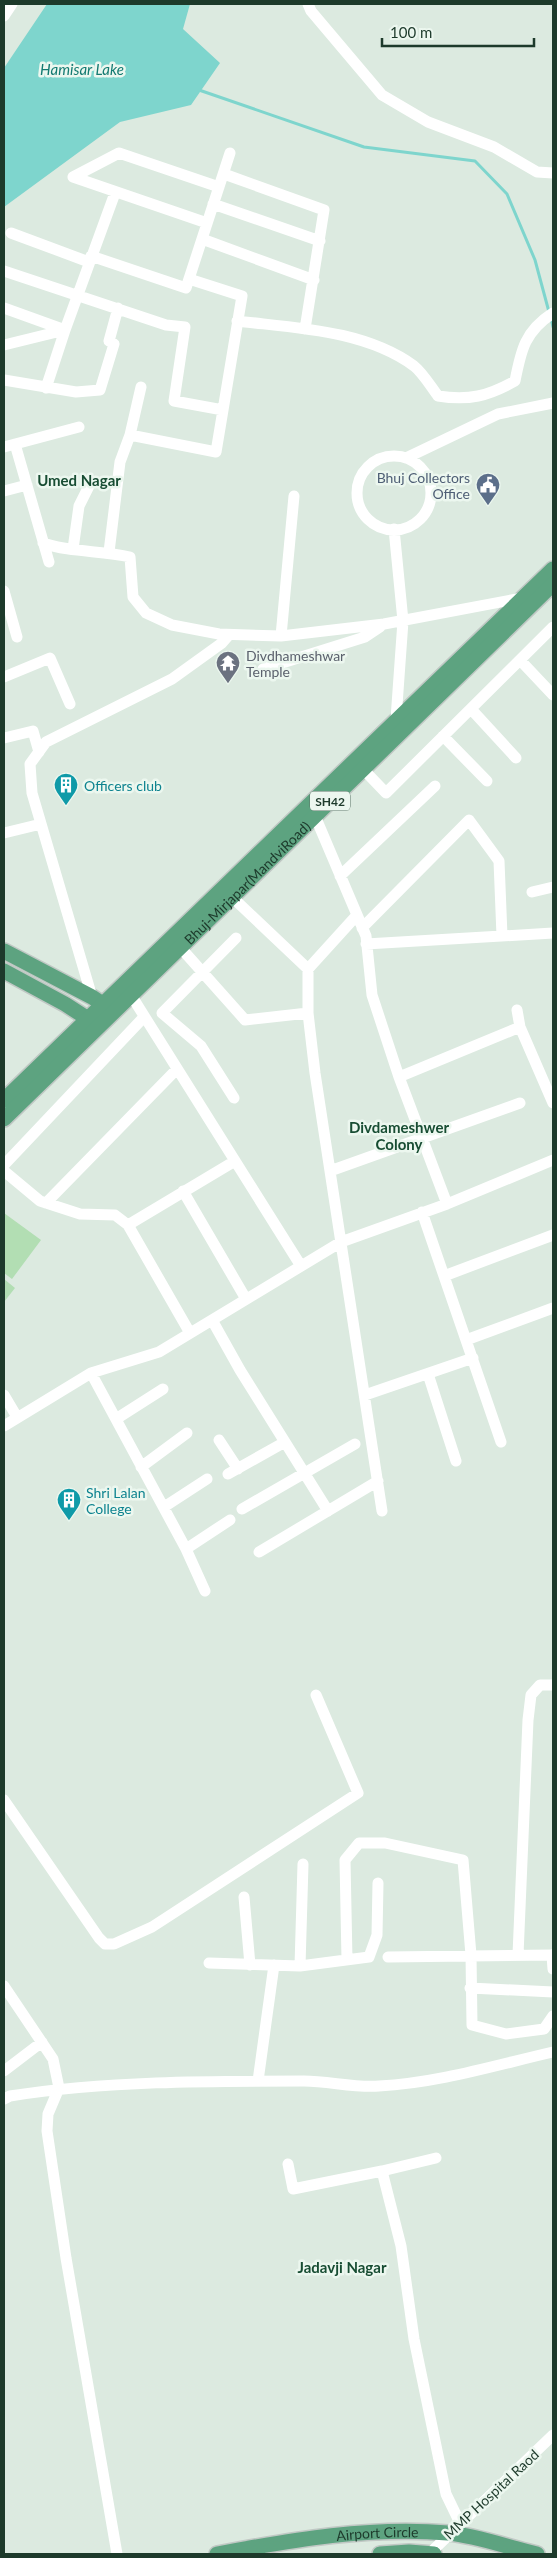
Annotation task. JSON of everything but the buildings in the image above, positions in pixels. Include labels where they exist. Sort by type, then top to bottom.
[{"type":"main road","name":"Bhuj-Mirjapar(MandviRoad)","points":[[4,1119],[94,1022],[103,1004],[553,569]]},
{"type":"main road","name":"Bhuj-Mirjapar(MandviRoad)","points":[[103,1004],[131,995],[553,584]]},
{"type":"main road","points":[[4,951],[103,1004]]},
{"type":"main road","points":[[4,972],[94,1022]]},
{"type":"main road","name":"Bhuj-Mirjapar(MandviRoad)","points":[[4,1100],[94,1022]]},
{"type":"main road","name":"Airport Circle","points":[[217,2554],[287,2541],[394,2532],[448,2533],[483,2539],[537,2554]]},
{"type":"main road","name":"Airport Circle","points":[[380,2554],[431,2554]]},
{"type":"street","points":[[4,16],[12,4]]},
{"type":"street","points":[[308,4],[311,11],[382,95],[428,122],[494,146],[537,172],[553,173]]},
{"type":"street","points":[[207,224],[72,177],[119,153],[219,187]]},
{"type":"street","points":[[11,233],[186,288],[230,153]]},
{"type":"street","points":[[224,174],[324,210],[305,329]]},
{"type":"street","points":[[46,388],[64,330],[115,193]]},
{"type":"street","points":[[213,204],[320,241]]},
{"type":"street","points":[[202,239],[314,280]]},
{"type":"street","points":[[4,271],[166,325],[185,327],[174,400],[223,410]]},
{"type":"street","points":[[130,435],[216,452],[242,296],[189,279]]},
{"type":"street","points":[[4,308],[64,330]]},
{"type":"street","points":[[4,380],[76,392],[100,390],[114,344],[109,341],[118,308]]},
{"type":"street","points":[[238,321],[338,333],[387,352],[415,367],[438,396],[459,400],[492,394],[515,381],[522,346],[537,325],[551,315]]},
{"type":"street","points":[[4,346],[64,330]]},
{"type":"street","points":[[109,552],[120,462],[130,435],[141,387]]},
{"type":"street","points":[[406,458],[498,414],[553,403]]},
{"type":"street","points":[[49,562],[27,485],[9,445],[79,427]]},
{"type":"street","points":[[392,456],[406,458],[419,466],[428,478],[430,501],[423,516],[410,526],[394,530],[378,526],[365,516],[358,502],[357,488],[362,475],[378,460],[392,456]]},
{"type":"street","points":[[4,478],[5,490],[27,485]]},
{"type":"street","points":[[73,549],[79,506],[91,482]]},
{"type":"street","points":[[281,636],[294,496]]},
{"type":"street","points":[[394,530],[403,621],[396,719]]},
{"type":"street","points":[[43,543],[57,548],[109,552],[130,557],[133,597],[146,613],[172,625],[229,635],[281,636],[384,624],[522,598]]},
{"type":"street","points":[[4,594],[17,637]]},
{"type":"street","points":[[263,669],[365,636],[384,624]]},
{"type":"street","points":[[363,769],[386,793],[553,627]]},
{"type":"street","points":[[103,1004],[41,824],[32,793],[30,764],[46,742],[172,679],[222,643],[229,635]]},
{"type":"street","points":[[4,677],[50,658],[70,704]]},
{"type":"street","points":[[520,660],[553,695]]},
{"type":"street","points":[[471,709],[516,758]]},
{"type":"street","points":[[4,738],[33,731],[39,752]]},
{"type":"street","points":[[444,736],[487,781]]},
{"type":"street","points":[[340,876],[435,786]]},
{"type":"street","points":[[314,816],[362,928],[366,944],[372,995],[400,1078],[447,1204]]},
{"type":"street","points":[[362,928],[468,820],[499,861],[502,936]]},
{"type":"street","points":[[4,833],[41,824]]},
{"type":"street","points":[[532,892],[553,887]]},
{"type":"street","points":[[232,897],[308,969]]},
{"type":"street","points":[[357,915],[308,969],[308,1013],[382,1511]]},
{"type":"street","points":[[366,944],[553,933]]},
{"type":"street","points":[[234,1098],[201,1046],[162,1013],[236,938]]},
{"type":"street","points":[[180,947],[245,1020],[308,1013]]},
{"type":"street","points":[[131,995],[301,1266]]},
{"type":"street","points":[[517,1010],[520,1028],[553,1103]]},
{"type":"street","points":[[4,1165],[144,1016]]},
{"type":"street","points":[[400,1078],[520,1028]]},
{"type":"street","points":[[46,1202],[177,1069]]},
{"type":"street","points":[[330,1171],[520,1102]]},
{"type":"street","points":[[128,1225],[235,1160]]},
{"type":"street","points":[[4,1426],[91,1373],[159,1352],[341,1242],[447,1204],[553,1160]]},
{"type":"street","points":[[4,1171],[40,1201],[80,1214],[115,1215],[128,1225],[190,1333]]},
{"type":"street","points":[[183,1191],[246,1299]]},
{"type":"street","points":[[422,1212],[502,1442]]},
{"type":"street","points":[[444,1276],[553,1235]]},
{"type":"street","points":[[466,1340],[553,1308]]},
{"type":"street","points":[[212,1320],[328,1511]]},
{"type":"street","points":[[365,1396],[473,1358]]},
{"type":"street","points":[[91,1373],[186,1549],[205,1591]]},
{"type":"street","points":[[428,1374],[456,1461]]},
{"type":"street","points":[[116,1419],[163,1389]]},
{"type":"street","points":[[4,1395],[17,1417]]},
{"type":"street","points":[[141,1467],[187,1433]]},
{"type":"street","points":[[219,1440],[233,1472],[285,1442]]},
{"type":"street","points":[[242,1509],[355,1444]]},
{"type":"street","points":[[164,1508],[208,1479]]},
{"type":"street","points":[[259,1552],[378,1481]]},
{"type":"street","points":[[186,1549],[230,1520]]},
{"type":"street","points":[[518,1955],[528,1720],[531,1695],[540,1685],[553,1685]]},
{"type":"street","points":[[4,1800],[99,1938],[105,1944],[114,1944],[152,1927],[358,1793],[316,1695]]},
{"type":"street","points":[[347,1960],[344,1860],[359,1843],[385,1843],[463,1860],[470,1955],[472,2025],[506,2034],[544,2029],[553,2016]]},
{"type":"street","points":[[300,1966],[303,1864]]},
{"type":"street","points":[[209,1964],[300,1966],[369,1957],[377,1935],[378,1883]]},
{"type":"street","points":[[244,1897],[250,1964]]},
{"type":"street","points":[[388,1957],[553,1955],[553,1969]]},
{"type":"street","points":[[258,2081],[274,1965]]},
{"type":"street","points":[[4,1986],[53,2059],[59,2088],[48,2114],[47,2131],[66,2258],[117,2554]]},
{"type":"street","points":[[470,1988],[553,1992]]},
{"type":"street","points":[[4,2071],[42,2042]]},
{"type":"street","points":[[481,2068],[553,2045]]},
{"type":"street","points":[[4,2099],[10,2096],[59,2088],[258,2081],[310,2081],[376,2087],[403,2084],[553,2052]]},
{"type":"street","points":[[288,2164],[293,2189],[436,2158]]},
{"type":"street","points":[[382,2171],[401,2246],[414,2339],[446,2494],[460,2523]]},
{"type":"street","name":"MMP Hospital Raod","points":[[431,2554],[448,2533],[553,2435]]},
{"type":"green space","points":[[4,1213],[41,1240],[12,1279],[4,1273]]},
{"type":"green space","points":[[4,1279],[15,1288],[4,1302]]},
{"type":"water","name":"Hamisar Lake","points":[[47,4],[190,4],[183,29],[220,63],[191,105],[120,122],[4,207],[4,68]]},
{"type":"waterway","points":[[199,90],[364,147],[475,161],[507,194],[535,260],[549,312]]},
{"type":"waterway","points":[[551,318],[553,327]]},
{"type":"place","name":"Bhuj Collectors Office","points":[[488,506]]},
{"type":"place","name":"Divdhameshwar Temple","points":[[228,684]]},
{"type":"place","name":"Officers club","points":[[66,806]]},
{"type":"place","name":"Shri Lalan College","points":[[69,1521]]},
{"type":"district","name":"Umed Nagar","points":[[79,480]]},
{"type":"district","name":"Divdameshwer Colony","points":[[399,1136]]},
{"type":"district","name":"Jadavji Nagar","points":[[342,2267]]}]
